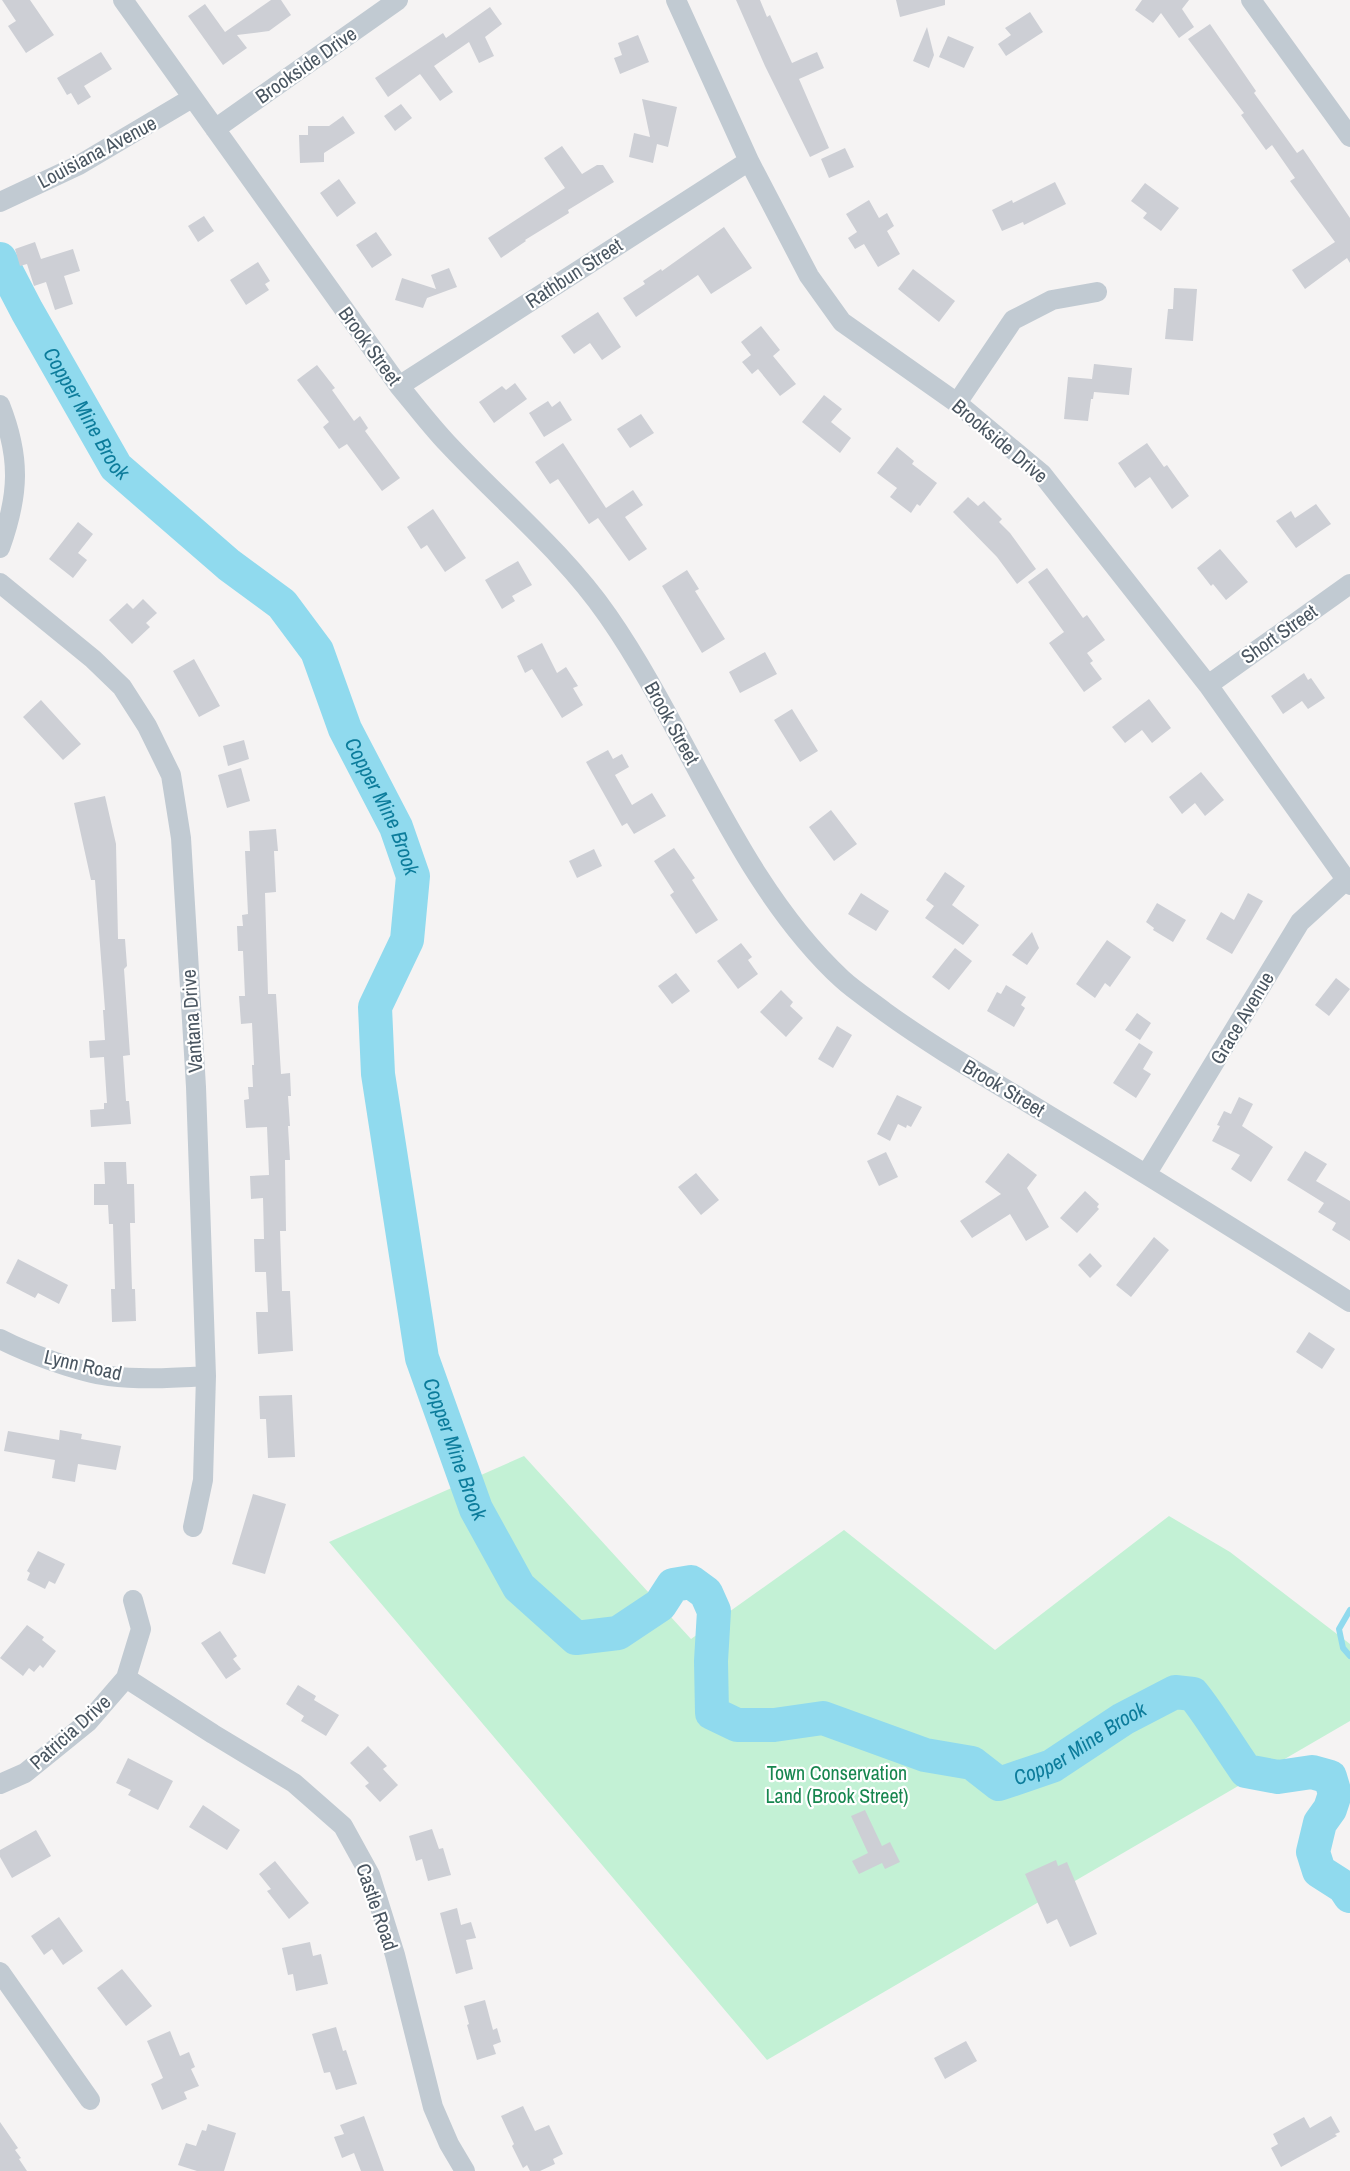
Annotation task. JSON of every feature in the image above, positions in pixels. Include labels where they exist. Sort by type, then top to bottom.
[{"type":"street","name":"Brook Street","points":[[123,0],[399,386],[445,441],[567,565],[609,617],[643,671],[753,866],[785,913],[843,981],[928,1042],[1147,1173],[1350,1302]]},
{"type":"street","name":"Brookside Drive","points":[[215,129],[398,0]]},
{"type":"street","name":"Brookside Drive","points":[[676,0],[749,160],[808,276],[842,322],[957,403],[1042,474],[1208,685],[1348,882]]},
{"type":"street","points":[[1251,0],[1350,137]]},
{"type":"street","name":"Louisiana Avenue","points":[[0,202],[79,165],[192,98]]},
{"type":"street","name":"Rathbun Street","points":[[399,386],[749,160]]},
{"type":"street","points":[[957,403],[1013,320],[1052,300],[1097,291]]},
{"type":"street","points":[[0,405],[7,423],[15,458],[16,480],[15,499],[0,548]]},
{"type":"street","name":"Vantana Drive","points":[[0,583],[93,659],[122,687],[147,726],[171,775],[181,838],[196,1087],[206,1376],[203,1480],[193,1527]]},
{"type":"street","name":"Short Street","points":[[1208,685],[1350,584]]},
{"type":"street","name":"Grace Avenue","points":[[1147,1173],[1300,922],[1348,882]]},
{"type":"street","name":"Lynn Road","points":[[0,1339],[57,1362],[107,1376],[168,1379],[206,1376]]},
{"type":"street","name":"Patricia Drive","points":[[0,1785],[25,1773],[88,1722],[126,1678],[141,1629],[133,1599]]},
{"type":"street","name":"Castle Road","points":[[126,1678],[294,1783],[343,1826],[370,1875],[395,1955],[433,2107],[449,2144],[465,2171]]},
{"type":"street","points":[[0,1972],[90,2100]]},
{"type":"green space","name":"Town Conservation Land (Brook Street)","points":[[524,1456],[691,1639],[844,1530],[995,1650],[1169,1516],[1230,1552],[1350,1644],[1350,1721],[767,2060],[329,1542]]},
{"type":"building","points":[[2,0],[30,0],[54,35],[26,53],[8,26],[16,21]]},
{"type":"building","points":[[271,0],[281,0],[291,15],[269,31],[237,35],[247,48],[223,65],[188,16],[205,4],[225,32]]},
{"type":"building","points":[[736,0],[760,0],[767,17],[770,15],[792,63],[817,52],[824,68],[799,79],[829,148],[810,157],[765,66]]},
{"type":"building","points":[[896,0],[945,0],[945,5],[900,17]]},
{"type":"building","points":[[1142,0],[1189,0],[1182,9],[1194,27],[1179,38],[1161,13],[1153,23],[1135,10]]},
{"type":"building","points":[[490,7],[502,24],[485,37],[494,56],[479,63],[469,42],[434,66],[453,92],[440,101],[420,74],[388,97],[375,78],[443,33],[446,38]]},
{"type":"building","points":[[1030,12],[1043,32],[1006,56],[998,44],[1011,35],[1005,28]]},
{"type":"building","points":[[1210,24],[1256,91],[1254,93],[1297,153],[1303,149],[1350,218],[1350,263],[1347,258],[1305,289],[1292,270],[1335,242],[1290,181],[1295,178],[1272,145],[1266,150],[1241,115],[1244,113],[1188,39]]},
{"type":"building","points":[[927,27],[934,55],[929,68],[913,61]]},
{"type":"building","points":[[638,35],[649,62],[620,74],[614,58],[622,55],[618,43]]},
{"type":"building","points":[[948,36],[974,47],[964,68],[939,57]]},
{"type":"building","points":[[101,52],[112,69],[84,86],[91,97],[78,105],[71,93],[67,95],[57,78]]},
{"type":"building","points":[[642,99],[677,107],[668,147],[657,144],[653,163],[629,157],[634,133],[650,137]]},
{"type":"building","points":[[401,104],[412,118],[395,131],[384,116]]},
{"type":"building","points":[[343,116],[355,133],[324,153],[324,162],[300,163],[299,135],[308,135],[308,126],[329,126]]},
{"type":"building","points":[[562,146],[582,174],[597,165],[603,165],[614,182],[568,210],[569,213],[501,258],[488,238],[565,188],[544,158]]},
{"type":"building","points":[[845,148],[854,167],[829,178],[821,159]]},
{"type":"building","points":[[339,179],[356,203],[337,217],[320,193]]},
{"type":"building","points":[[1055,182],[1066,204],[1024,225],[1023,222],[1002,231],[992,210],[1012,200],[1013,203]]},
{"type":"building","points":[[1145,183],[1179,208],[1161,231],[1143,218],[1147,213],[1131,201]]},
{"type":"building","points":[[869,200],[879,218],[887,213],[894,226],[887,231],[900,254],[878,267],[864,244],[855,249],[848,238],[857,232],[846,214]]},
{"type":"building","points":[[204,216],[214,231],[198,242],[188,226]]},
{"type":"building","points":[[724,227],[752,268],[711,294],[698,275],[636,317],[623,298],[645,284],[643,281],[661,269],[662,271]]},
{"type":"building","points":[[376,232],[392,255],[372,268],[356,245]]},
{"type":"building","points":[[35,242],[41,259],[73,249],[80,271],[64,276],[73,304],[55,310],[46,282],[34,286],[27,264],[20,266],[15,249]]},
{"type":"building","points":[[258,262],[270,281],[265,284],[269,290],[246,305],[230,280]]},
{"type":"building","points":[[449,268],[457,287],[427,298],[423,308],[395,300],[402,278],[436,289],[431,275]]},
{"type":"building","points":[[913,269],[955,301],[939,322],[898,289]]},
{"type":"building","points":[[1174,288],[1197,289],[1193,341],[1165,339],[1168,309],[1173,309]]},
{"type":"building","points":[[598,312],[621,347],[602,360],[590,343],[574,354],[561,336]]},
{"type":"building","points":[[761,326],[780,350],[773,356],[796,384],[780,396],[758,369],[752,374],[742,362],[751,355],[741,342]]},
{"type":"building","points":[[1094,364],[1132,368],[1129,395],[1094,392],[1088,421],[1064,419],[1068,377],[1092,379]]},
{"type":"building","points":[[317,365],[335,388],[332,390],[354,421],[360,416],[368,428],[365,431],[400,478],[382,491],[347,444],[339,449],[323,427],[329,422],[297,380]]},
{"type":"building","points":[[515,383],[527,399],[494,423],[479,402],[502,386],[506,390]]},
{"type":"building","points":[[824,395],[842,409],[831,422],[851,438],[840,453],[802,422]]},
{"type":"building","points":[[548,401],[552,407],[560,401],[572,420],[544,437],[529,413]]},
{"type":"building","points":[[641,414],[654,433],[630,448],[617,429]]},
{"type":"building","points":[[563,443],[606,508],[633,490],[643,505],[625,517],[647,549],[629,561],[598,518],[589,524],[558,479],[550,484],[535,462]]},
{"type":"building","points":[[1147,443],[1164,467],[1167,465],[1189,496],[1172,509],[1150,477],[1135,488],[1118,463]]},
{"type":"building","points":[[897,447],[914,461],[912,464],[937,483],[920,506],[917,504],[911,513],[890,497],[897,488],[877,473]]},
{"type":"building","points":[[968,497],[978,506],[984,501],[1002,519],[999,522],[1010,533],[1036,569],[1017,584],[997,557],[953,512]]},
{"type":"building","points":[[1316,504],[1331,524],[1296,548],[1276,521],[1291,511],[1295,518]]},
{"type":"building","points":[[433,509],[466,558],[445,572],[427,545],[421,549],[407,527]]},
{"type":"building","points":[[78,522],[93,534],[78,553],[87,560],[73,578],[49,559]]},
{"type":"building","points":[[1220,549],[1248,582],[1226,600],[1197,568]]},
{"type":"building","points":[[518,561],[532,585],[512,596],[515,601],[502,609],[485,580]]},
{"type":"building","points":[[1047,568],[1083,618],[1087,615],[1105,640],[1087,653],[1093,661],[1090,663],[1102,679],[1084,692],[1049,643],[1064,632],[1028,582]]},
{"type":"building","points":[[687,570],[699,589],[695,591],[725,639],[702,653],[662,586]]},
{"type":"building","points":[[143,599],[157,613],[146,623],[150,627],[132,644],[109,620],[127,603],[133,609]]},
{"type":"building","points":[[542,643],[557,673],[566,667],[578,686],[573,688],[583,705],[562,718],[532,669],[525,673],[517,656]]},
{"type":"building","points":[[765,652],[777,674],[740,693],[729,672]]},
{"type":"building","points":[[194,659],[220,706],[199,717],[173,671]]},
{"type":"building","points":[[1304,673],[1308,680],[1311,678],[1325,698],[1308,709],[1302,701],[1283,714],[1271,696]]},
{"type":"building","points":[[1149,699],[1171,728],[1152,743],[1142,730],[1125,743],[1112,727]]},
{"type":"building","points":[[41,700],[81,744],[63,760],[23,717]]},
{"type":"building","points":[[792,709],[818,751],[800,762],[774,720]]},
{"type":"building","points":[[244,740],[249,759],[228,766],[223,746]]},
{"type":"building","points":[[608,750],[613,759],[622,754],[629,767],[615,775],[632,805],[652,793],[666,816],[634,834],[627,823],[622,826],[586,762]]},
{"type":"building","points":[[241,768],[250,801],[227,808],[218,775]]},
{"type":"building","points":[[1201,772],[1224,800],[1205,816],[1195,803],[1182,814],[1169,797]]},
{"type":"building","points":[[105,796],[116,844],[118,939],[125,939],[127,966],[124,969],[130,1055],[123,1056],[126,1101],[129,1101],[131,1124],[91,1127],[90,1110],[104,1109],[104,1103],[107,1103],[104,1057],[90,1058],[89,1041],[105,1040],[103,1010],[105,1010],[95,880],[91,880],[74,803]]},
{"type":"building","points":[[831,810],[857,844],[834,861],[809,827]]},
{"type":"building","points":[[276,829],[278,851],[274,851],[276,892],[265,893],[268,994],[276,994],[281,1074],[290,1073],[291,1096],[288,1096],[290,1126],[288,1126],[290,1160],[285,1160],[286,1231],[280,1231],[282,1291],[290,1291],[293,1351],[258,1354],[256,1312],[268,1312],[266,1272],[255,1272],[254,1239],[264,1239],[263,1198],[251,1199],[250,1176],[269,1175],[267,1127],[246,1128],[244,1100],[249,1099],[248,1087],[253,1087],[252,1065],[254,1065],[252,1023],[241,1024],[239,996],[245,996],[243,951],[238,951],[237,926],[243,926],[242,915],[248,914],[245,851],[250,851],[249,831]]},
{"type":"building","points":[[674,848],[695,878],[692,880],[718,920],[696,934],[670,895],[674,892],[654,861]]},
{"type":"building","points":[[594,849],[602,866],[577,878],[569,861]]},
{"type":"building","points":[[945,872],[965,886],[952,905],[979,925],[963,945],[925,918],[934,906],[926,900]]},
{"type":"building","points":[[861,893],[889,911],[876,931],[848,914]]},
{"type":"building","points":[[1248,893],[1263,901],[1232,954],[1206,939],[1221,912],[1234,920]]},
{"type":"building","points":[[1157,903],[1186,920],[1173,942],[1153,930],[1154,928],[1146,922]]},
{"type":"building","points":[[1032,932],[1039,948],[1027,965],[1012,955]]},
{"type":"building","points":[[1107,940],[1131,957],[1110,987],[1105,983],[1095,998],[1076,984]]},
{"type":"building","points":[[741,943],[752,957],[748,960],[758,974],[738,989],[717,961]]},
{"type":"building","points":[[955,948],[972,961],[949,990],[932,977]]},
{"type":"building","points":[[676,973],[690,991],[672,1004],[658,986]]},
{"type":"building","points":[[1336,978],[1350,989],[1329,1016],[1315,1005]]},
{"type":"building","points":[[1006,985],[1026,997],[1021,1005],[1025,1008],[1014,1027],[987,1011],[997,992],[1001,994]]},
{"type":"building","points":[[781,990],[793,1002],[790,1006],[803,1018],[786,1037],[760,1012]]},
{"type":"building","points":[[1137,1013],[1151,1023],[1140,1040],[1125,1030]]},
{"type":"building","points":[[837,1026],[852,1035],[833,1068],[818,1059]]},
{"type":"building","points":[[1139,1043],[1153,1052],[1143,1069],[1151,1074],[1136,1098],[1113,1083]]},
{"type":"building","points":[[897,1095],[922,1107],[911,1127],[907,1125],[906,1128],[898,1124],[890,1141],[877,1134]]},
{"type":"building","points":[[1239,1097],[1253,1104],[1242,1126],[1273,1147],[1251,1182],[1231,1169],[1240,1155],[1212,1141],[1220,1126],[1217,1125],[1224,1111],[1231,1114]]},
{"type":"building","points":[[1305,1151],[1327,1164],[1316,1181],[1350,1201],[1350,1241],[1332,1230],[1336,1223],[1318,1212],[1324,1203],[1287,1180]]},
{"type":"building","points":[[886,1152],[898,1177],[879,1186],[867,1161]]},
{"type":"building","points":[[1008,1153],[1037,1175],[1027,1188],[1049,1227],[1026,1241],[1010,1214],[972,1238],[960,1221],[1001,1194],[985,1182]]},
{"type":"building","points":[[104,1162],[126,1162],[127,1184],[134,1184],[135,1223],[130,1223],[132,1289],[135,1289],[136,1321],[112,1322],[111,1289],[115,1289],[113,1224],[109,1224],[108,1205],[94,1205],[94,1184],[105,1184]]},
{"type":"building","points":[[696,1173],[719,1200],[701,1215],[678,1187]]},
{"type":"building","points":[[1085,1191],[1099,1204],[1097,1207],[1099,1209],[1077,1233],[1060,1218]]},
{"type":"building","points":[[1154,1237],[1169,1250],[1131,1297],[1116,1285]]},
{"type":"building","points":[[1090,1253],[1102,1266],[1090,1278],[1078,1265]]},
{"type":"building","points":[[18,1259],[68,1285],[59,1304],[38,1293],[35,1298],[6,1283]]},
{"type":"building","points":[[1309,1332],[1335,1349],[1322,1369],[1296,1352]]},
{"type":"building","points":[[292,1395],[295,1457],[268,1458],[266,1419],[260,1419],[259,1396]]},
{"type":"building","points":[[60,1430],[82,1434],[81,1439],[121,1446],[116,1470],[78,1464],[75,1482],[52,1478],[55,1460],[4,1451],[8,1431],[59,1440]]},
{"type":"building","points":[[253,1494],[286,1504],[265,1574],[232,1564]]},
{"type":"building","points":[[38,1551],[65,1564],[55,1584],[49,1581],[45,1589],[27,1580],[30,1573],[27,1571]]},
{"type":"building","points":[[27,1625],[44,1637],[42,1640],[56,1651],[43,1668],[40,1665],[34,1672],[29,1668],[23,1676],[0,1658]]},
{"type":"building","points":[[220,1631],[237,1656],[233,1659],[241,1669],[226,1679],[201,1643]]},
{"type":"building","points":[[298,1685],[316,1696],[314,1700],[339,1715],[326,1736],[301,1721],[304,1716],[286,1704]]},
{"type":"building","points":[[368,1746],[387,1766],[383,1769],[398,1785],[380,1802],[365,1786],[369,1783],[350,1763]]},
{"type":"building","points":[[128,1758],[173,1781],[158,1810],[128,1795],[131,1790],[116,1783]]},
{"type":"building","points":[[203,1805],[240,1830],[227,1850],[189,1827]]},
{"type":"building","points":[[865,1810],[882,1846],[890,1842],[900,1862],[885,1869],[882,1863],[859,1874],[852,1861],[868,1853],[851,1816]]},
{"type":"building","points":[[432,1829],[439,1849],[443,1848],[451,1875],[428,1881],[422,1859],[416,1861],[409,1836]]},
{"type":"building","points":[[36,1830],[51,1856],[12,1878],[0,1857],[0,1850]]},
{"type":"building","points":[[1056,1860],[1058,1866],[1067,1862],[1097,1934],[1070,1947],[1057,1919],[1047,1924],[1025,1874]]},
{"type":"building","points":[[275,1861],[309,1903],[289,1919],[267,1891],[271,1889],[259,1874]]},
{"type":"building","points":[[457,1908],[461,1925],[471,1922],[476,1938],[466,1940],[473,1969],[456,1974],[440,1913]]},
{"type":"building","points":[[59,1917],[83,1951],[63,1965],[52,1949],[44,1955],[31,1936]]},
{"type":"building","points":[[310,1942],[313,1956],[321,1954],[328,1984],[296,1991],[293,1974],[288,1975],[282,1948]]},
{"type":"building","points":[[122,1969],[152,2006],[126,2026],[97,1988]]},
{"type":"building","points":[[485,2000],[493,2030],[497,2028],[501,2042],[493,2045],[496,2054],[477,2060],[464,2006]]},
{"type":"building","points":[[336,2027],[357,2084],[336,2090],[330,2072],[324,2073],[312,2034]]},
{"type":"building","points":[[170,2031],[180,2056],[189,2052],[195,2067],[191,2069],[199,2086],[184,2092],[187,2099],[162,2110],[151,2084],[163,2078],[147,2041]]},
{"type":"building","points":[[966,2041],[977,2061],[945,2079],[934,2058]]},
{"type":"building","points":[[523,2106],[535,2131],[549,2125],[563,2154],[553,2159],[555,2164],[540,2171],[530,2171],[527,2165],[523,2168],[501,2116]]},
{"type":"building","points":[[364,2116],[384,2171],[361,2171],[354,2153],[342,2158],[334,2137],[344,2134],[340,2125]]},
{"type":"building","points":[[1331,2116],[1340,2132],[1335,2134],[1337,2136],[1281,2167],[1271,2148],[1278,2144],[1273,2134],[1304,2117],[1310,2128]]},
{"type":"building","points":[[0,2122],[18,2148],[15,2150],[27,2171],[0,2171]]},
{"type":"building","points":[[208,2124],[236,2133],[224,2171],[197,2171],[178,2165],[186,2143],[196,2146],[202,2130],[206,2131]]},
{"type":"waterway","name":"Copper Mine Brook","points":[[0,259],[116,467],[229,565],[282,604],[317,651],[345,729],[396,827],[413,876],[407,940],[375,1007],[378,1074],[422,1358],[476,1509],[519,1587],[576,1638],[618,1633],[660,1605],[673,1585],[691,1582],[706,1593],[714,1611],[711,1661],[712,1713],[737,1725],[774,1725],[823,1718],[925,1755],[972,1763],[999,1784],[1052,1766],[1123,1719],[1175,1692],[1193,1694],[1246,1771],[1278,1777],[1312,1772],[1330,1777],[1335,1794],[1330,1809],[1320,1823],[1313,1852],[1319,1871],[1344,1887],[1350,1896]]},
{"type":"waterway","points":[[1350,1610],[1339,1629],[1343,1648],[1350,1656]]}]
